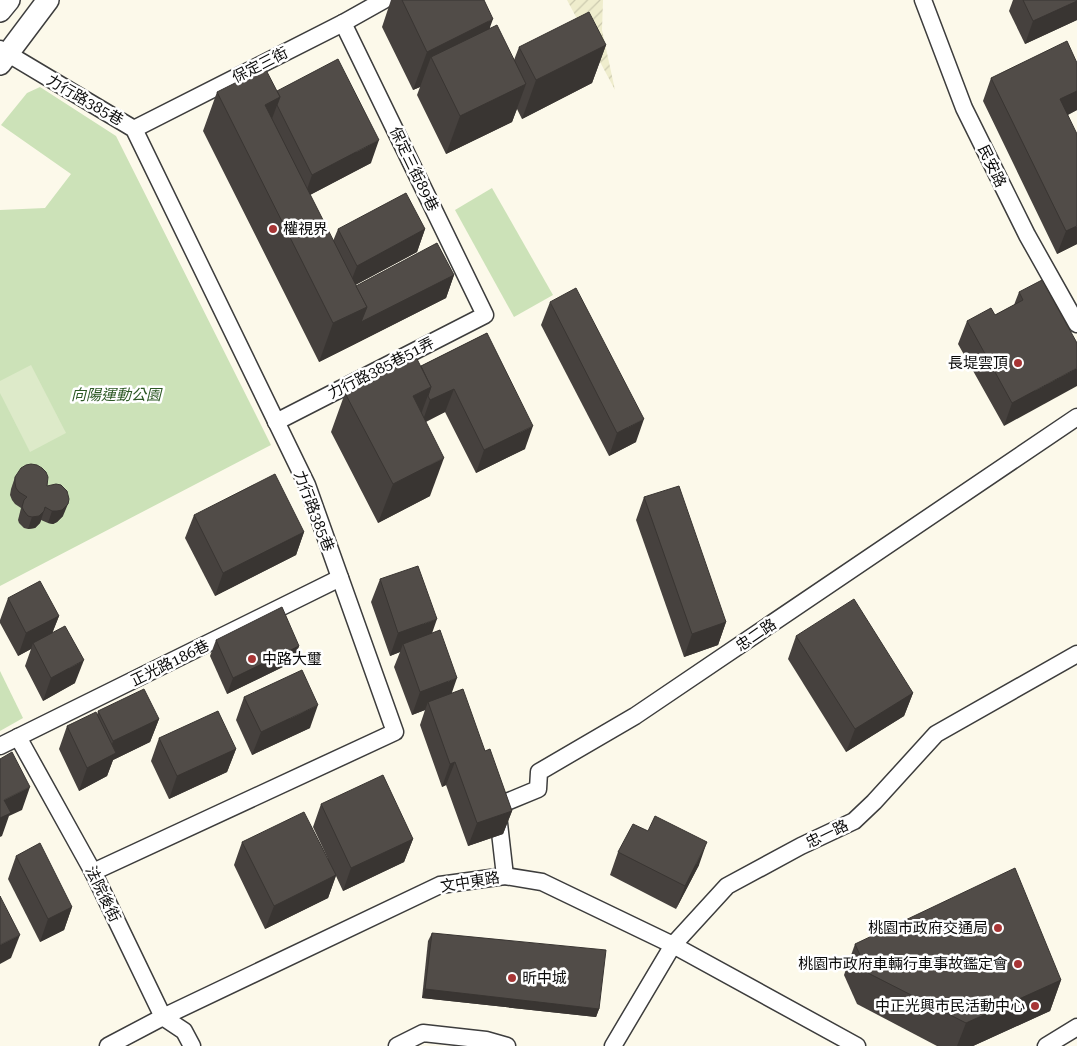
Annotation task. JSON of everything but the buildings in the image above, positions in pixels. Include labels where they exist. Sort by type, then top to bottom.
[{"type":"street","points":[[0,12],[9,0]]},
{"type":"street","points":[[2,56],[48,0]]},
{"type":"street","name":"保定三街","points":[[134,129],[344,23],[384,0]]},
{"type":"street","name":"民安路","points":[[923,0],[964,108],[1027,236],[1077,324]]},
{"type":"street","name":"保定三街89巷","points":[[344,23],[485,315]]},
{"type":"street","name":"力行路385巷","points":[[2,56],[134,129],[306,485],[396,732],[93,872]]},
{"type":"street","name":"力行路385巷51弄","points":[[276,422],[485,315]]},
{"type":"street","name":"忠二路","points":[[505,876],[497,806],[538,789],[539,772],[635,716],[1077,417]]},
{"type":"street","name":"正光路186巷","points":[[0,746],[340,578]]},
{"type":"street","name":"忠一路","points":[[613,1046],[673,945],[727,886],[801,846],[854,821],[874,802],[936,734],[1077,654]]},
{"type":"street","name":"法院後街","points":[[18,737],[93,872],[164,1018],[184,1031],[192,1046]]},
{"type":"street","name":"文中東路","points":[[108,1046],[440,885],[505,876],[542,882],[673,945],[857,1046]]},
{"type":"street","points":[[1046,1046],[1077,1028]]},
{"type":"street","points":[[397,1046],[423,1033],[486,1040],[507,1046]]},
{"type":"shaded area","points":[[567,0],[603,0],[602,30],[615,90]]},
{"type":"green space","name":"向陽運動公園","points":[[40,87],[116,136],[271,445],[0,586],[0,210],[45,208],[71,174],[1,125],[27,93]]},
{"type":"green space","points":[[492,188],[553,295],[514,317],[455,210]]},
{"type":"green space","points":[[31,365],[66,433],[30,452],[0,393],[0,381]]},
{"type":"green space","points":[[0,671],[23,718],[0,731]]},
{"type":"place","name":"權視界","points":[[273,229]]},
{"type":"place","name":"長堤雲頂","points":[[1018,363]]},
{"type":"place","name":"中路大璽","points":[[252,659]]},
{"type":"place","name":"桃園市政府交通局","points":[[998,928]]},
{"type":"place","name":"桃園市政府車輛行車事故鑑定會","points":[[1018,964]]},
{"type":"place","name":"昕中城","points":[[512,978]]},
{"type":"place","name":"中正光興市民活動中心","points":[[1035,1006]]}]
